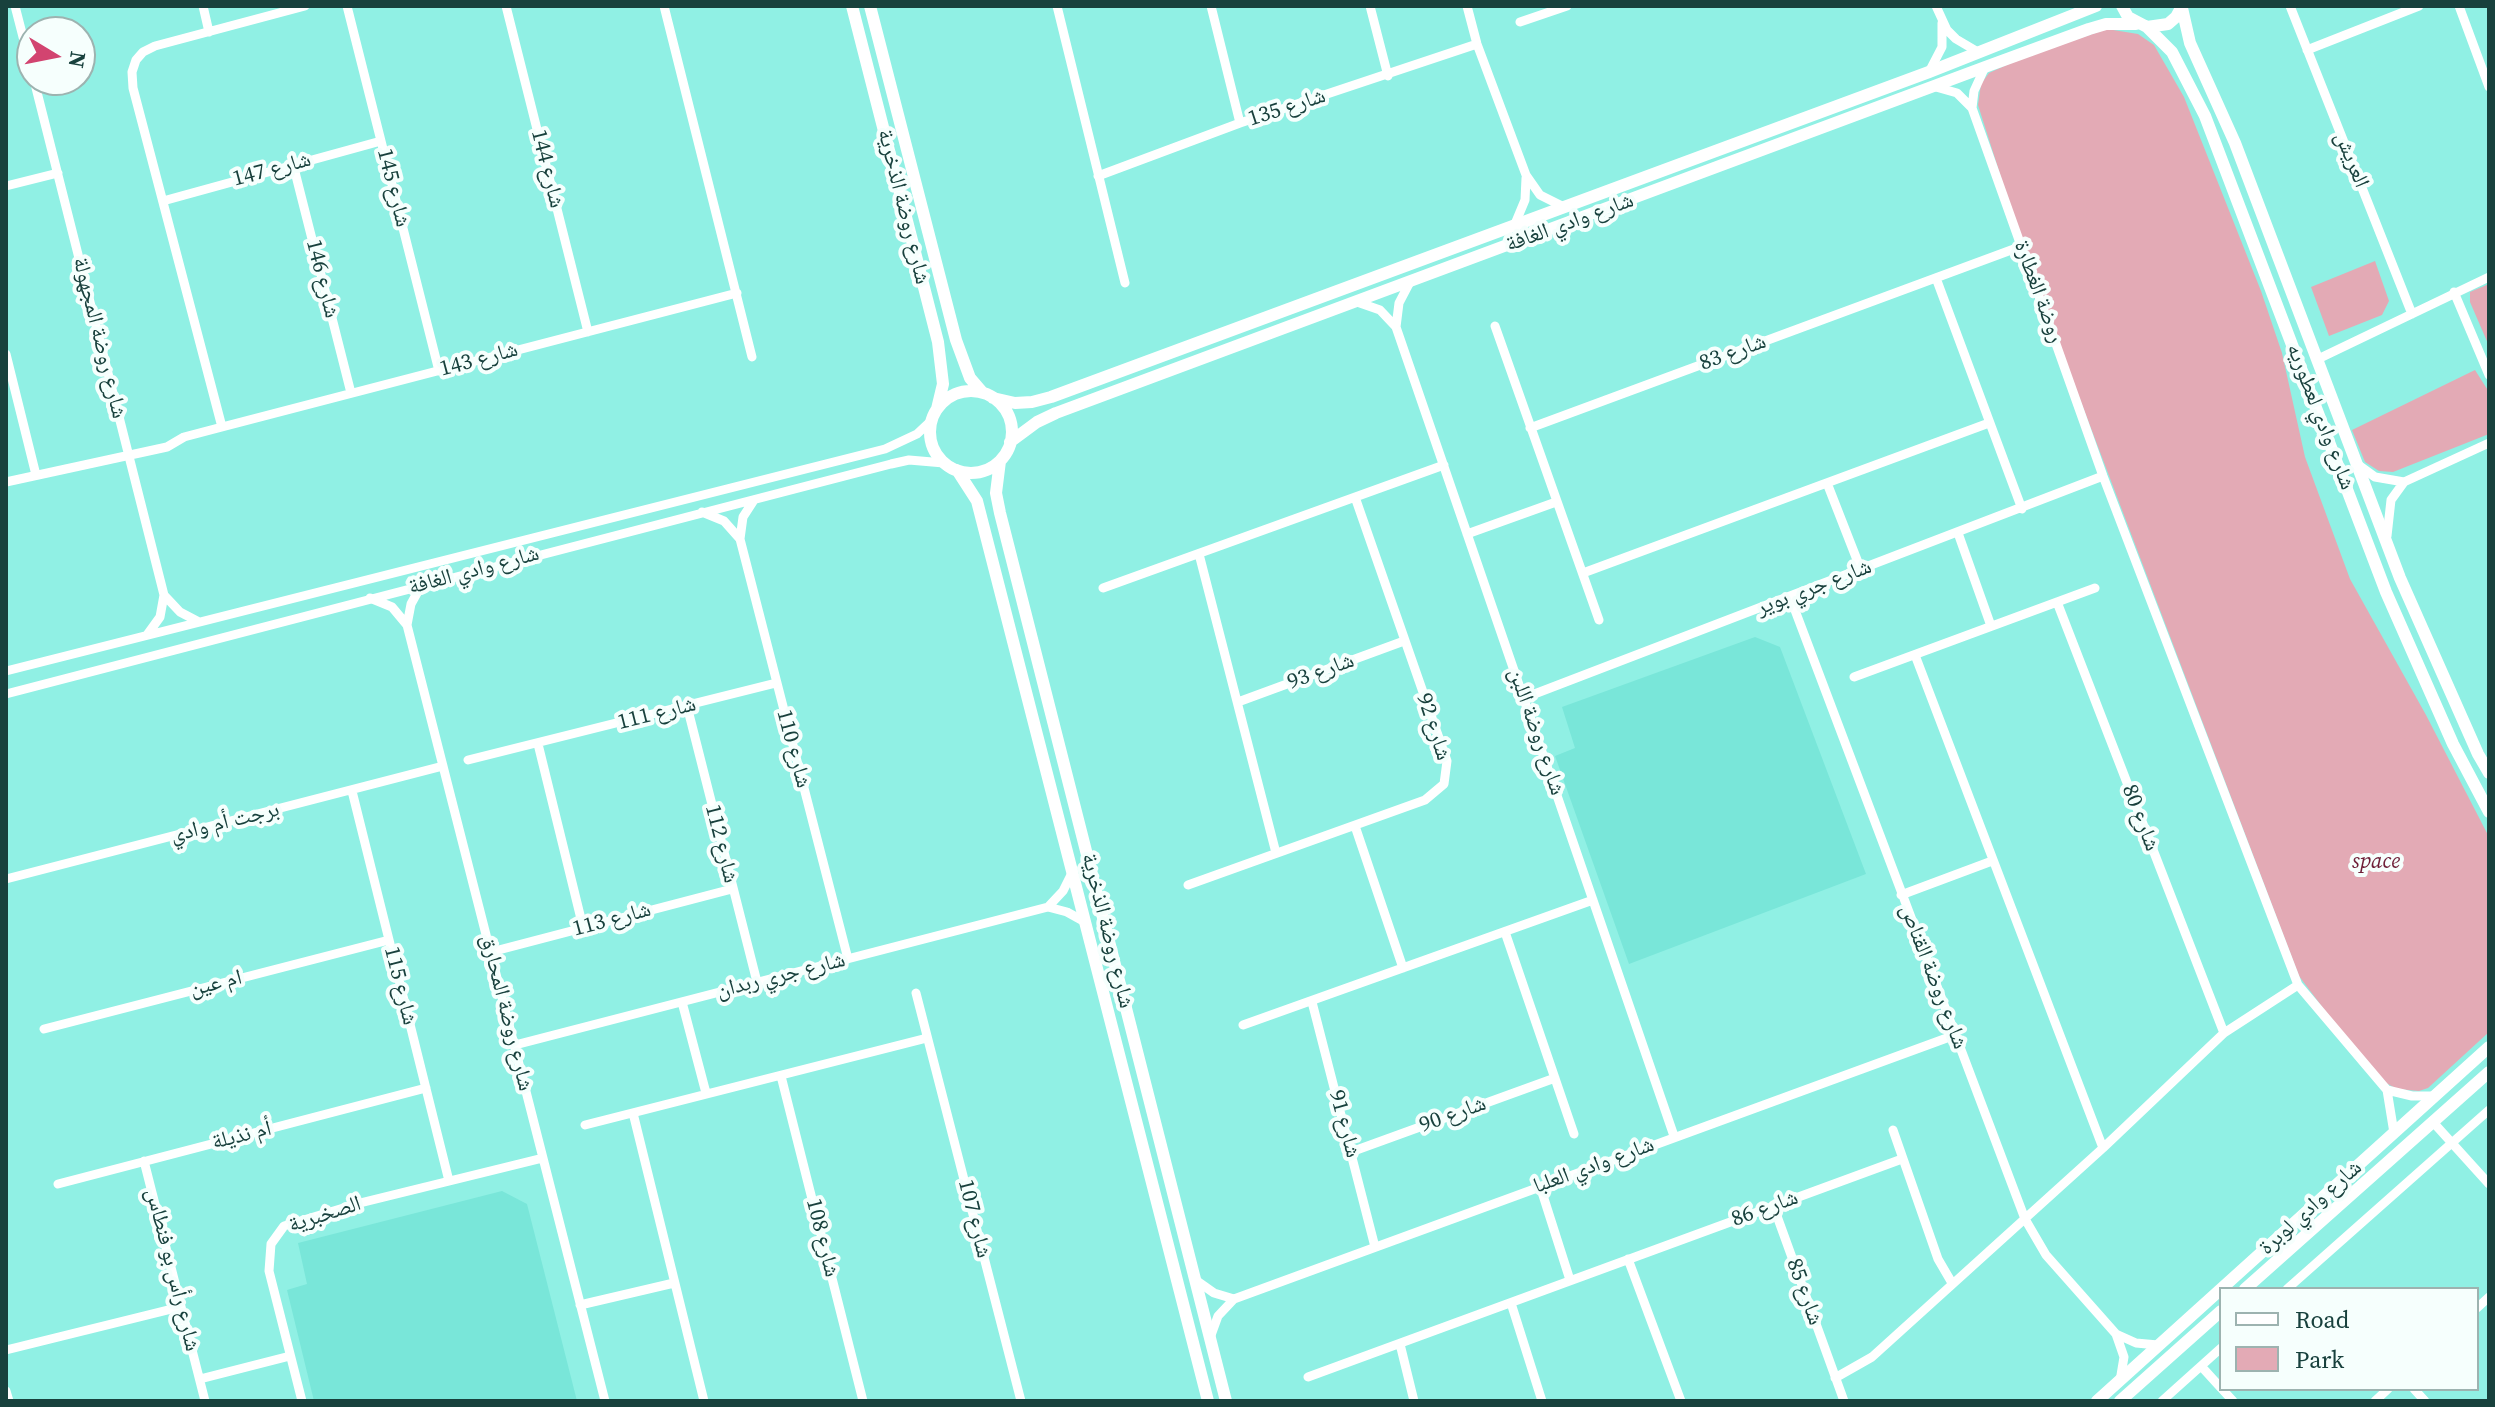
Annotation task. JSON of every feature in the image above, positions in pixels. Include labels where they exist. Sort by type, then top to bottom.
[{"type":"street","points":[[203,6],[209,32]]},
{"type":"street","points":[[222,427],[133,88],[132,72],[143,52],[155,46],[305,6]]},
{"type":"street","name":"شارع 145","points":[[347,6],[439,371]]},
{"type":"street","name":"شارع 144","points":[[506,6],[588,332]]},
{"type":"street","points":[[664,6],[752,357]]},
{"type":"street","name":"شارع روضة الذخرية","points":[[852,6],[938,342],[943,384],[934,415]]},
{"type":"street","name":"شارع روضة الذخرية","points":[[870,6],[956,340],[970,378],[988,395]]},
{"type":"street","points":[[1057,6],[1125,283]]},
{"type":"street","points":[[1211,6],[1240,123]]},
{"type":"street","points":[[1370,6],[1388,76]]},
{"type":"street","points":[[1467,6],[1477,44],[1526,175],[1540,195],[1562,206]]},
{"type":"street","points":[[1520,22],[1567,6]]},
{"type":"street","points":[[1936,6],[1941,19],[1956,39],[1978,52]]},
{"type":"street","name":"شارع وادي الغافة","points":[[988,395],[1015,403],[1051,397],[1929,72],[2096,6]]},
{"type":"street","name":"شارع وادي لعطوريه","points":[[2122,6],[2128,17],[2172,52],[2205,116],[2386,592],[2453,744],[2489,812]]},
{"type":"street","name":"العريش","points":[[2290,6],[2412,314]]},
{"type":"street","points":[[2307,50],[2419,6]]},
{"type":"street","points":[[2459,6],[2489,87]]},
{"type":"street","points":[[2141,26],[2168,24],[2182,7]]},
{"type":"street","name":"شارع وادي لعطوريه","points":[[2182,7],[2190,43],[2235,143],[2386,541],[2430,649],[2489,773]]},
{"type":"street","points":[[1929,72],[1942,47],[1941,19]]},
{"type":"street","name":"شارع وادي الغافة","points":[[1010,442],[1037,422],[1056,413],[1985,67],[2106,24],[2141,26]]},
{"type":"street","name":"شارع 135","points":[[1098,176],[1240,123],[1477,44]]},
{"type":"street","points":[[1972,108],[1977,82],[1985,67]]},
{"type":"street","points":[[1936,87],[1957,93],[1972,108]]},
{"type":"street","name":"شارع روضة المجهولة","points":[[38,96],[164,595]]},
{"type":"street","name":"روضة الغطارة","points":[[1972,108],[2103,476],[2298,985],[2387,1090]]},
{"type":"street","name":"شارع 147","points":[[163,201],[381,141]]},
{"type":"street","name":"شارع 146","points":[[293,164],[351,393]]},
{"type":"street","points":[[6,186],[58,173]]},
{"type":"street","points":[[1515,224],[1525,200],[1526,175]]},
{"type":"street","name":"شارع 83","points":[[1530,428],[2022,246]]},
{"type":"street","points":[[2318,359],[2489,277]]},
{"type":"street","points":[[1936,278],[2022,509]]},
{"type":"street","points":[[1396,327],[1399,303],[1410,282]]},
{"type":"street","points":[[2454,292],[2489,375]]},
{"type":"street","name":"شارع 143","points":[[6,482],[167,447],[184,437],[737,293]]},
{"type":"street","points":[[1357,302],[1380,310],[1396,327]]},
{"type":"street","points":[[1495,326],[1599,620]]},
{"type":"street","name":"شارع روضة اللبن","points":[[1396,327],[1674,1136]]},
{"type":"street","points":[[6,354],[36,475]]},
{"type":"street","points":[[969,391],[988,395],[1009,417],[1010,442],[1000,461],[980,472],[957,470],[944,463],[932,443],[934,415],[946,400],[957,394],[969,391]]},
{"type":"street","name":"شارع وادي الغافة","points":[[6,671],[885,449],[910,438],[934,415]]},
{"type":"street","points":[[1583,573],[1989,423]]},
{"type":"street","points":[[2386,541],[2391,500],[2404,482],[2489,443]]},
{"type":"street","name":"شارع وادي الغافة","points":[[6,694],[909,460],[944,463]]},
{"type":"street","name":"شارع روضة الذخرية","points":[[1000,461],[996,493],[1000,513],[1226,1401]]},
{"type":"street","points":[[2357,464],[2375,477],[2404,482]]},
{"type":"street","points":[[1103,588],[1444,465]]},
{"type":"street","name":"شارع روضة الذخرية","points":[[957,470],[977,501],[1208,1401]]},
{"type":"street","name":"شارع جري بوير","points":[[1524,698],[2103,476]]},
{"type":"street","points":[[1827,483],[1861,570]]},
{"type":"street","name":"شارع 92","points":[[1188,885],[1425,800],[1444,784],[1447,761],[1355,497]]},
{"type":"street","points":[[740,539],[743,517],[755,499]]},
{"type":"street","points":[[1467,534],[1556,502]]},
{"type":"street","points":[[702,512],[724,521],[740,539]]},
{"type":"street","points":[[1958,533],[1991,626]]},
{"type":"street","name":"شارع 110","points":[[740,539],[848,959]]},
{"type":"street","points":[[1199,554],[1276,853]]},
{"type":"street","points":[[407,625],[411,604],[422,584]]},
{"type":"street","points":[[1854,677],[2095,588]]},
{"type":"street","points":[[164,595],[180,612],[200,622]]},
{"type":"street","points":[[147,635],[160,617],[164,595]]},
{"type":"street","name":"شارع روضة القناص","points":[[1790,597],[2025,1219],[2053,1264],[2116,1334]]},
{"type":"street","points":[[370,598],[392,607],[407,625]]},
{"type":"street","name":"شارع 80","points":[[2057,602],[2224,1033]]},
{"type":"street","name":"شارع روضة المحارق","points":[[407,625],[605,1401]]},
{"type":"street","name":"شارع 93","points":[[1238,702],[1404,641]]},
{"type":"street","points":[[1915,655],[2103,1148]]},
{"type":"street","name":"شارع 111","points":[[468,760],[776,683]]},
{"type":"street","name":"شارع 112","points":[[687,706],[757,982]]},
{"type":"street","points":[[538,744],[583,927]]},
{"type":"street","name":"برجت أم وادي","points":[[6,879],[443,766]]},
{"type":"street","name":"شارع 115","points":[[352,791],[449,1181]]},
{"type":"street","points":[[1355,826],[1403,968]]},
{"type":"street","points":[[1901,895],[1992,861]]},
{"type":"street","points":[[1073,871],[1063,891],[1048,907],[1067,912],[1085,922]]},
{"type":"street","name":"شارع 113","points":[[491,952],[732,889]]},
{"type":"street","points":[[1243,1025],[1593,900]]},
{"type":"street","name":"شارع جري ربدان","points":[[515,1045],[1048,907]]},
{"type":"street","points":[[1505,932],[1574,1134]]},
{"type":"street","name":"ام عين","points":[[44,1029],[389,940]]},
{"type":"street","points":[[1835,1378],[1872,1357],[2103,1148],[2224,1033],[2298,985]]},
{"type":"street","name":"شارع 107","points":[[916,993],[1021,1401]]},
{"type":"street","points":[[682,1002],[706,1093]]},
{"type":"street","name":"شارع 91","points":[[1312,1002],[1375,1247]]},
{"type":"street","name":"شارع وادي العلبا","points":[[1234,1299],[1955,1035]]},
{"type":"street","points":[[585,1125],[927,1038]]},
{"type":"street","name":"شارع وادي لوبرة","points":[[2223,1287],[2489,1047]]},
{"type":"street","name":"شارع وادي لوبرة","points":[[2247,1287],[2489,1072]]},
{"type":"street","name":"شارع 108","points":[[781,1076],[863,1401]]},
{"type":"street","name":"شارع 90","points":[[1351,1152],[1555,1078]]},
{"type":"street","name":"أم نذيلة","points":[[58,1184],[426,1088]]},
{"type":"street","points":[[2394,1133],[2387,1090],[2412,1096],[2435,1096]]},
{"type":"street","name":"شارع وادي لوبرة","points":[[2289,1287],[2489,1110]]},
{"type":"street","points":[[633,1113],[704,1401]]},
{"type":"street","points":[[2432,1121],[2489,1184]]},
{"type":"street","points":[[1893,1130],[1938,1259],[1952,1283]]},
{"type":"street","name":"الصخبرية","points":[[302,1401],[269,1271],[271,1244],[277,1233],[293,1222],[543,1158]]},
{"type":"street","name":"شارع 86","points":[[1308,1377],[1902,1159]]},
{"type":"street","name":"شارع رأس بو فنطاس","points":[[144,1161],[205,1401]]},
{"type":"street","points":[[1540,1186],[1570,1280]]},
{"type":"street","name":"شارع 85","points":[[1773,1205],[1844,1401]]},
{"type":"street","points":[[1628,1259],[1681,1401]]},
{"type":"street","points":[[1197,1281],[1214,1293],[1234,1299],[1218,1316],[1210,1338]]},
{"type":"street","points":[[580,1305],[674,1283]]},
{"type":"street","name":"شارع وادي لوبرة","points":[[2097,1401],[2219,1290]]},
{"type":"street","points":[[1511,1303],[1542,1401]]},
{"type":"street","points":[[6,1350],[180,1307]]},
{"type":"street","points":[[2120,1401],[2219,1313]]},
{"type":"street","points":[[2116,1334],[2136,1343],[2158,1345]]},
{"type":"street","points":[[2116,1334],[2124,1357],[2120,1381]]},
{"type":"street","points":[[1400,1344],[1414,1401]]},
{"type":"street","points":[[2162,1401],[2219,1350]]},
{"type":"street","name":"شارع رأس بو فنطاس","points":[[200,1379],[290,1356]]},
{"type":"street","points":[[2201,1366],[2219,1385]]},
{"type":"street","points":[[6,1391],[9,1401]]},
{"type":"shaded area","points":[[1755,637],[1780,647],[1866,874],[1629,964],[1555,756],[1575,748],[1562,707]]},
{"type":"shaded area","points":[[502,1191],[527,1204],[577,1401],[314,1401],[287,1290],[307,1284],[298,1243]]},
{"type":"green space","name":"space","points":[[2107,29],[2138,34],[2154,45],[2184,97],[2261,291],[2282,353],[2305,457],[2350,579],[2426,715],[2489,837],[2489,1032],[2428,1088],[2419,1091],[2397,1089],[2386,1083],[2299,976],[2070,373],[2020,237],[1978,105],[1981,84],[1989,73],[2022,58]]},
{"type":"green space","points":[[2375,261],[2389,301],[2382,315],[2329,336],[2311,287]]},
{"type":"green space","points":[[2489,284],[2489,346],[2470,302],[2470,292]]},
{"type":"green space","points":[[2475,370],[2489,392],[2489,434],[2393,472],[2379,471],[2365,462],[2352,430]]}]
